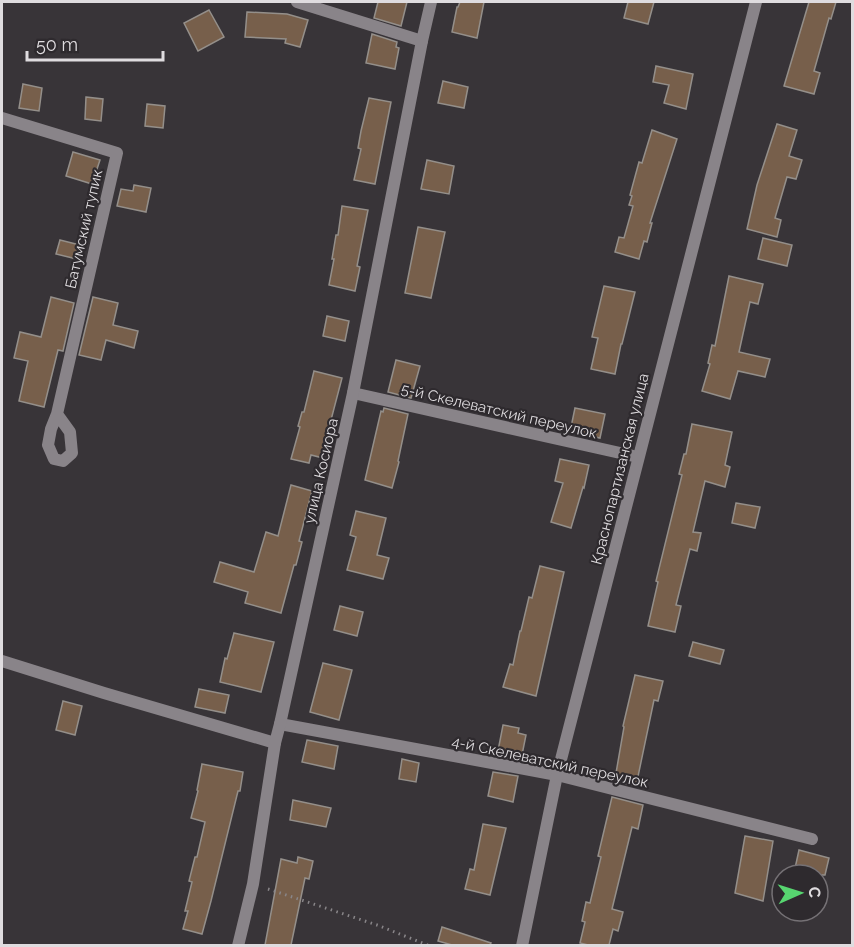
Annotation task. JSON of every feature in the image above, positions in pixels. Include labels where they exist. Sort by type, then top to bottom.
[{"type":"street","points":[[297,2],[422,41]]},
{"type":"street","name":"улица Косиора","points":[[238,945],[253,884],[274,743],[353,393],[431,2]]},
{"type":"street","name":"Краснопартизанская улица","points":[[522,945],[557,775],[756,2]]},
{"type":"street","name":"Батумский тупик","points":[[2,118],[117,153],[48,445],[54,459],[63,461],[72,453],[70,432],[57,414]]},
{"type":"street","name":"5-й Скелеватский переулок","points":[[353,393],[638,458]]},
{"type":"street","points":[[2,661],[274,743]]},
{"type":"street","name":"4-й Скелеватский переулок","points":[[280,724],[557,775],[812,839]]},
{"type":"path","points":[[253,884],[430,945]]},
{"type":"building","points":[[378,2],[407,2],[401,26],[374,18]]},
{"type":"building","points":[[460,2],[484,2],[477,38],[452,32]]},
{"type":"building","points":[[628,2],[654,2],[648,24],[624,18]]},
{"type":"building","points":[[809,2],[836,2],[831,19],[829,18],[814,71],[820,73],[814,94],[784,86]]},
{"type":"building","points":[[209,10],[224,37],[198,51],[184,23]]},
{"type":"building","points":[[247,12],[287,14],[308,20],[300,47],[285,43],[286,39],[245,37]]},
{"type":"building","points":[[372,34],[397,42],[396,47],[399,48],[395,69],[366,63]]},
{"type":"building","points":[[656,66],[693,74],[686,109],[664,103],[669,85],[653,82]]},
{"type":"building","points":[[443,81],[468,87],[464,108],[438,103]]},
{"type":"building","points":[[23,84],[42,88],[39,111],[19,108]]},
{"type":"building","points":[[86,97],[103,99],[101,121],[85,119]]},
{"type":"building","points":[[369,98],[391,102],[375,184],[354,180],[361,149],[358,148],[361,131]]},
{"type":"building","points":[[147,104],[165,106],[163,128],[145,126]]},
{"type":"building","points":[[777,124],[797,130],[789,156],[802,160],[796,179],[787,177],[775,218],[781,220],[777,237],[747,229],[757,185]]},
{"type":"building","points":[[652,130],[677,139],[650,223],[652,223],[647,242],[644,241],[639,259],[615,252],[619,237],[624,238],[633,206],[629,205],[632,196],[630,195],[639,162],[642,163]]},
{"type":"building","points":[[73,152],[100,160],[92,184],[66,176]]},
{"type":"building","points":[[427,160],[454,166],[449,194],[421,189]]},
{"type":"building","points":[[134,185],[151,188],[146,212],[117,206],[121,189],[133,191]]},
{"type":"building","points":[[342,206],[368,210],[357,266],[360,267],[355,291],[329,285]]},
{"type":"building","points":[[418,227],[445,232],[431,298],[405,293]]},
{"type":"building","points":[[763,238],[792,245],[787,266],[758,259]]},
{"type":"building","points":[[60,240],[84,246],[81,260],[56,254]]},
{"type":"building","points":[[729,276],[763,284],[758,304],[750,302],[739,352],[770,359],[765,377],[738,371],[730,399],[702,391],[710,364],[708,363],[712,345],[715,346]]},
{"type":"building","points":[[604,286],[635,292],[615,374],[591,369],[598,338],[592,337]]},
{"type":"building","points":[[51,297],[74,303],[63,351],[58,350],[44,407],[19,401],[28,361],[14,358],[20,332],[41,337]]},
{"type":"building","points":[[93,297],[118,303],[113,325],[138,331],[134,348],[106,340],[101,360],[79,355]]},
{"type":"building","points":[[327,316],[349,321],[345,341],[323,336]]},
{"type":"building","points":[[396,360],[420,366],[411,398],[388,392]]},
{"type":"building","points":[[314,371],[342,378],[323,458],[311,455],[309,463],[291,459]]},
{"type":"building","points":[[384,408],[408,414],[392,488],[365,480],[381,411],[383,412]]},
{"type":"building","points":[[575,408],[605,414],[600,438],[570,432]]},
{"type":"building","points":[[692,424],[732,432],[725,465],[730,467],[725,487],[705,481],[693,532],[701,533],[697,551],[690,549],[676,605],[681,606],[675,632],[648,626],[658,582],[656,581],[682,475],[679,474]]},
{"type":"building","points":[[560,459],[589,465],[571,528],[551,522],[563,483],[555,481]]},
{"type":"building","points":[[291,485],[312,491],[299,541],[302,542],[281,613],[245,603],[248,592],[214,582],[220,562],[254,572],[266,532],[278,536]]},
{"type":"building","points":[[736,503],[760,507],[755,528],[732,523]]},
{"type":"building","points":[[356,511],[386,518],[377,555],[389,558],[383,579],[347,570],[356,537],[350,535]]},
{"type":"building","points":[[540,566],[564,572],[536,696],[503,687],[510,664],[513,665],[529,597],[532,598]]},
{"type":"building","points":[[340,606],[363,612],[357,636],[334,630]]},
{"type":"building","points":[[234,633],[274,642],[261,692],[220,682]]},
{"type":"building","points":[[693,642],[724,650],[720,664],[689,656]]},
{"type":"building","points":[[323,663],[352,670],[339,720],[310,712]]},
{"type":"building","points":[[635,675],[663,681],[658,701],[654,700],[636,786],[616,781],[623,726]]},
{"type":"building","points":[[199,689],[229,695],[225,713],[195,707]]},
{"type":"building","points":[[63,701],[82,706],[75,735],[56,730]]},
{"type":"building","points":[[503,725],[519,728],[518,733],[526,735],[521,760],[497,756]]},
{"type":"building","points":[[307,740],[338,746],[334,769],[302,762]]},
{"type":"building","points":[[402,759],[419,763],[416,782],[399,779]]},
{"type":"building","points":[[202,764],[243,772],[202,934],[183,929],[192,882],[189,881],[205,822],[191,818]]},
{"type":"building","points":[[493,772],[518,776],[513,802],[488,796]]},
{"type":"building","points":[[612,797],[643,805],[638,829],[632,827],[612,909],[623,912],[618,931],[613,929],[609,945],[588,945],[580,943],[585,922],[582,921],[586,902],[590,903]]},
{"type":"building","points":[[293,800],[331,808],[326,827],[290,820]]},
{"type":"building","points":[[483,824],[506,828],[490,895],[465,889],[470,869],[474,870]]},
{"type":"building","points":[[745,836],[773,841],[763,901],[735,893]]},
{"type":"building","points":[[799,850],[829,858],[828,863],[796,863]]},
{"type":"building","points":[[298,857],[313,861],[309,879],[305,878],[291,945],[265,945],[281,859],[297,863]]},
{"type":"building","points":[[442,927],[491,943],[490,945],[452,945],[438,941]]}]
